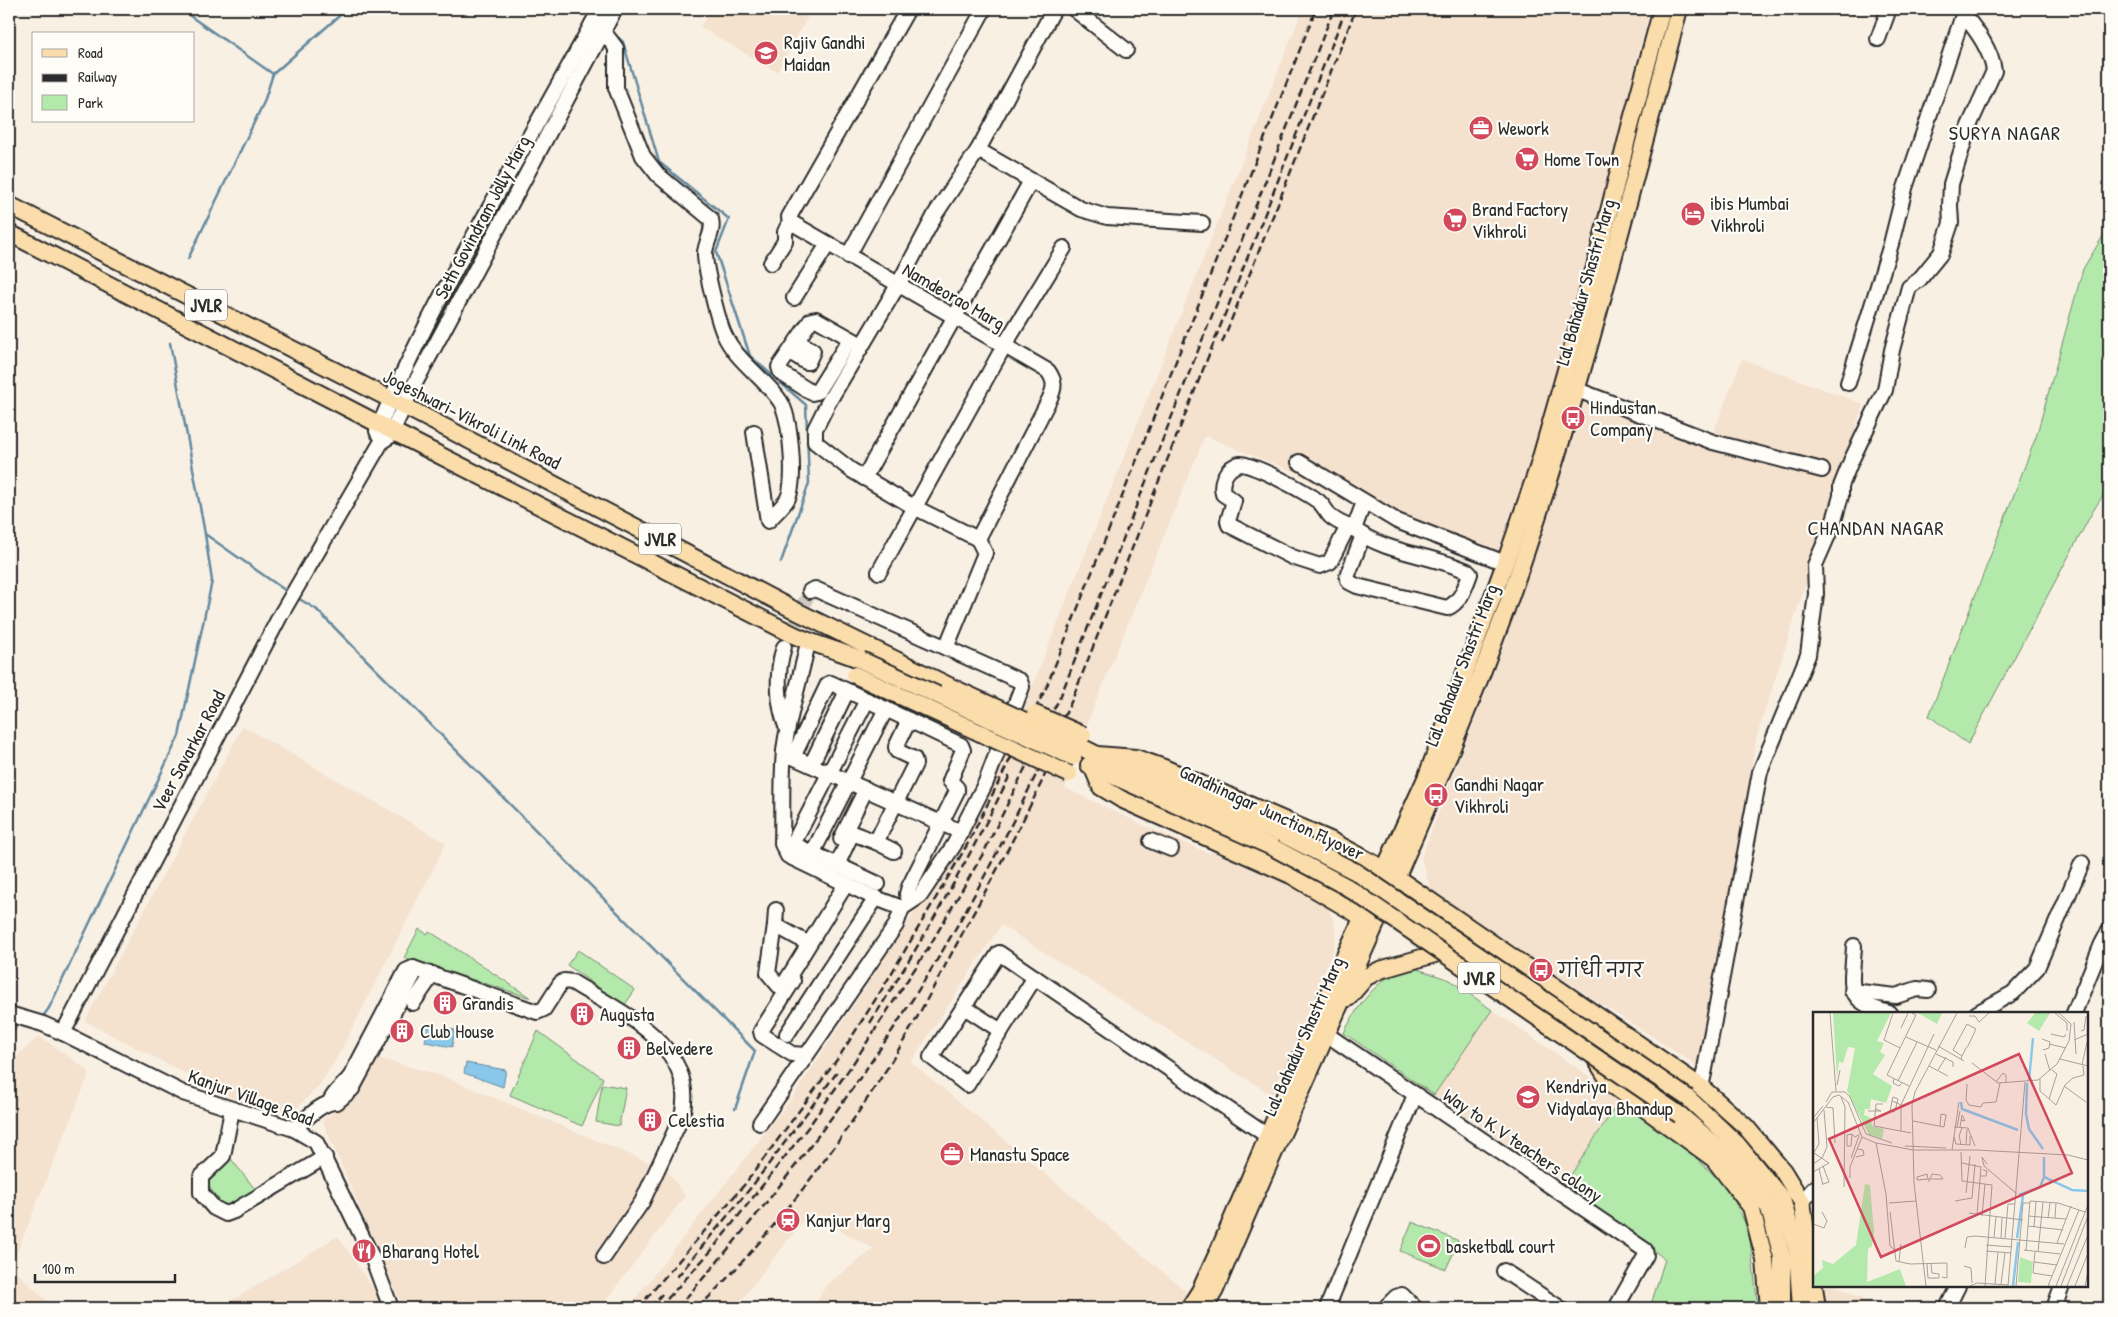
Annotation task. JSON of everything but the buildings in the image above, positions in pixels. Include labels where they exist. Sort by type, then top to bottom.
[{"type":"main road","name":"Lal Bahadur Shastri Marg","points":[[1432,778],[1538,468],[1597,319],[1619,204],[1662,9]]},
{"type":"main road","name":"Lal Bahadur Shastri Marg","points":[[1619,204],[1679,9]]},
{"type":"main road","name":"Jogeshwari-Vikroli Link Road","points":[[9,205],[397,402],[796,611],[917,670],[952,681],[1078,746]]},
{"type":"main road","name":"JVLR","points":[[9,232],[384,432],[808,642],[825,646],[858,668],[1068,774],[1094,760],[1078,746],[858,668]]},
{"type":"main road","name":"Lal Bahadur Shastri Marg","points":[[1189,1308],[1200,1291],[1220,1248],[1266,1136],[1371,917],[1506,607],[1548,484],[1569,386]]},
{"type":"main road","points":[[1078,746],[1094,760],[1101,787],[1121,799],[1291,874],[1371,917],[1402,917],[1452,949],[1587,1046],[1611,1084],[1714,1159],[1751,1207],[1767,1274],[1778,1307]]},
{"type":"main road","points":[[1094,760],[1136,758],[1164,768],[1330,840],[1390,873],[1700,1087],[1746,1127],[1783,1171],[1802,1202],[1810,1235],[1813,1266]]},
{"type":"main road","name":"Gandhinagar Junction Flyover","points":[[1094,760],[1279,842],[1356,872],[1688,1098],[1738,1144],[1782,1199],[1797,1251],[1801,1308]]},
{"type":"main road","name":"Gandhinagar Junction Flyover","points":[[1279,842],[1680,1116],[1733,1160],[1769,1208],[1782,1257],[1778,1307]]},
{"type":"main road","name":"Lal Bahadur Shastri Marg","points":[[1204,1308],[1215,1290],[1261,1177],[1338,1008],[1371,917]]},
{"type":"main road","points":[[1338,1008],[1366,977],[1380,970],[1452,949]]},
{"type":"main road","points":[[1801,1308],[1810,1235]]},
{"type":"main road","points":[[1815,1287],[1817,1308]]},
{"type":"street","points":[[771,263],[785,241],[790,222],[790,213],[908,9]]},
{"type":"street","points":[[848,256],[984,9]]},
{"type":"street","points":[[856,342],[816,319],[811,320],[779,367],[781,373],[812,393],[817,392],[856,342],[898,285],[936,213],[978,150],[1054,9]]},
{"type":"street","points":[[1074,9],[1126,50]]},
{"type":"street","points":[[1878,39],[1889,9]]},
{"type":"street","points":[[384,432],[397,402],[414,350],[511,168],[610,10]]},
{"type":"street","points":[[1848,383],[1892,244],[1905,188],[1965,12]]},
{"type":"street","points":[[1700,1087],[1707,1060],[1760,772],[1808,655],[1816,594],[1815,565],[1833,524],[1841,496],[1841,486],[1851,461],[1885,390],[1892,350],[1909,287],[1919,280],[1941,253],[1951,223],[1951,184],[1969,126],[1994,71],[1993,64],[1979,33],[1965,12]]},
{"type":"street","points":[[598,27],[616,48],[616,88],[643,156],[658,175],[711,219],[713,228],[705,252],[707,272],[724,334],[742,360],[780,401],[789,422],[792,465],[788,498],[768,521],[754,432]]},
{"type":"street","points":[[978,150],[1081,209],[1107,217],[1202,223]]},
{"type":"street","points":[[864,478],[1032,181]]},
{"type":"street","name":"Namdeorao Marg","points":[[790,222],[1048,371],[1054,380],[1054,389],[978,539]]},
{"type":"street","points":[[794,298],[828,244]]},
{"type":"street","points":[[879,572],[1004,346],[1064,248]]},
{"type":"street","points":[[856,342],[814,429],[815,442],[864,478],[914,507],[978,539],[984,553],[946,648]]},
{"type":"street","points":[[1569,386],[1713,442],[1822,470]]},
{"type":"street","name":"Veer Savarkar Road","points":[[65,1029],[280,616],[300,584],[384,432]]},
{"type":"street","points":[[1299,462],[1397,521],[1505,563]]},
{"type":"street","points":[[1355,530],[1330,562],[1320,566],[1306,563],[1229,525],[1228,521],[1234,501],[1222,494],[1221,487],[1228,472],[1235,466],[1239,464],[1247,466],[1308,494],[1320,503],[1330,516],[1355,530],[1383,545],[1467,571],[1470,574],[1460,597],[1452,606],[1447,608],[1357,586],[1349,582],[1347,577],[1355,530],[1364,502]]},
{"type":"street","points":[[810,591],[815,589],[946,648],[1020,682],[1022,687],[992,767],[961,832],[920,896],[906,905]]},
{"type":"street","points":[[808,642],[803,671],[787,728],[788,755],[782,844],[788,856],[849,886],[877,891]]},
{"type":"street","points":[[784,647],[779,661],[780,704],[787,728]]},
{"type":"street","points":[[760,1123],[896,925],[906,905],[909,887],[957,791],[950,781],[962,750],[961,745],[831,683],[828,684],[788,755]]},
{"type":"street","points":[[811,765],[847,691]]},
{"type":"street","points":[[867,700],[793,844],[834,864],[877,891],[906,905]]},
{"type":"street","points":[[812,854],[886,709]]},
{"type":"street","points":[[876,842],[915,764],[914,760],[897,751],[896,746],[909,720]]},
{"type":"street","points":[[788,755],[961,832]]},
{"type":"street","points":[[834,864],[866,789]]},
{"type":"street","points":[[849,831],[894,851]]},
{"type":"street","points":[[1151,841],[1171,849]]},
{"type":"street","points":[[1979,1012],[2013,993],[2038,968],[2082,862]]},
{"type":"street","points":[[776,910],[768,973],[779,986],[784,986],[809,944],[849,886]]},
{"type":"street","points":[[806,1055],[792,1054],[762,1035],[761,1032],[849,886]]},
{"type":"street","points":[[787,1034],[877,891]]},
{"type":"street","points":[[775,925],[809,944]]},
{"type":"street","points":[[2074,1012],[2109,931]]},
{"type":"street","points":[[1854,946],[1852,991],[1858,1000],[1864,1004],[1886,1012]]},
{"type":"street","points":[[1035,977],[967,1085],[931,1057],[999,953],[1035,977],[1266,1136]]},
{"type":"street","points":[[294,1129],[330,1102],[336,1102],[352,1089],[406,971],[413,968],[433,974],[536,1012],[544,1010],[560,984],[564,981],[572,982],[650,1032],[672,1056],[682,1084],[682,1116],[642,1202],[604,1257]]},
{"type":"street","points":[[413,1003],[433,974]]},
{"type":"street","points":[[1852,991],[1896,996],[1917,989],[1928,990]]},
{"type":"street","points":[[964,1007],[1001,1031]]},
{"type":"street","points":[[9,1014],[65,1029]]},
{"type":"street","name":"Kanjur Village Road","points":[[65,1029],[183,1093],[294,1129],[316,1142],[325,1157],[372,1257],[391,1308]]},
{"type":"street","name":"Way to K.V teachers colony","points":[[1326,1034],[1645,1250],[1646,1255],[1616,1308]]},
{"type":"street","points":[[1327,1308],[1415,1095]]},
{"type":"street","points":[[232,1110],[223,1156],[202,1177],[202,1193],[214,1208],[226,1214],[234,1211],[325,1157]]},
{"type":"street","points":[[1802,1202],[1813,1189]]},
{"type":"street","points":[[1504,1271],[1560,1308]]},
{"type":"street","points":[[1947,1308],[1958,1287]]},
{"type":"street","points":[[2054,1308],[2062,1287]]},
{"type":"street","points":[[1385,1308],[1396,1297],[1402,1295],[1415,1308]]},
{"type":"shaded area","name":"Rajiv Gandhi Maidan","points":[[712,9],[812,9],[777,72],[700,27]]},
{"type":"shaded area","points":[[1303,9],[1650,9],[1551,400],[1494,564],[1395,530],[1295,472],[1205,436],[1086,726],[1065,788],[1210,854],[1213,846],[1302,886],[1328,905],[1336,930],[1335,944],[1309,1012],[1272,1095],[1001,925],[911,1062],[1186,1291],[1180,1308],[814,1308],[826,1285],[874,1249],[809,1213],[735,1308],[628,1308],[793,1097],[958,847],[1004,757]]},
{"type":"shaded area","points":[[1742,359],[1863,404],[1756,739],[1701,1068],[1433,896],[1421,858],[1502,650],[1581,401],[1707,449]]},
{"type":"shaded area","points":[[243,726],[446,843],[342,1049],[321,1083],[294,1111],[242,1103],[85,1021]]},
{"type":"shaded area","name":"Kendriya Vidyalaya Bhandup","points":[[1492,1010],[1621,1098],[1565,1183],[1434,1095]]},
{"type":"shaded area","points":[[39,1036],[90,1072],[11,1267],[55,1308],[9,1308],[9,1064]]},
{"type":"shaded area","points":[[371,1056],[442,1076],[667,1170],[685,1196],[600,1308],[403,1308],[322,1120],[352,1101]]},
{"type":"shaded area","points":[[338,1236],[386,1308],[221,1308],[231,1301]]},
{"type":"shaded area","points":[[1825,1287],[1838,1287],[1884,1308],[1824,1308]]},
{"type":"green space","points":[[2109,226],[2109,486],[2093,511],[1968,744],[1929,716],[2036,437],[2083,269]]},
{"type":"green space","points":[[419,929],[427,934],[429,931],[531,998],[404,958]]},
{"type":"green space","points":[[578,950],[635,990],[624,1006],[567,965]]},
{"type":"green space","points":[[1417,969],[1450,980],[1492,1010],[1434,1095],[1344,1033],[1359,1006],[1373,990],[1398,972]]},
{"type":"green space","points":[[538,1031],[603,1078],[582,1126],[510,1095]]},
{"type":"green space","points":[[602,1084],[626,1088],[619,1126],[596,1122]]},
{"type":"green space","points":[[1621,1098],[1689,1151],[1729,1190],[1749,1231],[1758,1308],[1650,1308],[1665,1259],[1565,1184]]},
{"type":"green space","points":[[231,1159],[255,1189],[226,1209],[207,1184]]},
{"type":"green space","name":"basketball court","points":[[1412,1222],[1459,1241],[1446,1269],[1400,1251]]},
{"type":"water","points":[[428,1025],[455,1030],[452,1047],[425,1042]]},
{"type":"water","points":[[466,1063],[506,1070],[503,1087],[464,1073]]},
{"type":"waterway","points":[[186,9],[190,16],[273,74],[264,102],[188,259]]},
{"type":"waterway","points":[[273,74],[347,9]]},
{"type":"waterway","points":[[585,9],[592,15]]},
{"type":"waterway","points":[[613,33],[623,42],[659,162],[729,219],[716,252],[750,356],[806,405],[809,483],[781,562]]},
{"type":"waterway","points":[[44,1015],[179,736],[212,581],[170,343]]},
{"type":"waterway","points":[[205,534],[289,593]]},
{"type":"waterway","points":[[296,597],[316,609],[755,1051],[735,1109]]},
{"type":"waterway","points":[[9,1039],[19,1021]]},
{"type":"tunnel","points":[[786,643],[810,591]]},
{"type":"railway","points":[[638,1308],[745,1184],[839,1057],[884,986],[967,845],[1046,688],[1316,9]]},
{"type":"railway","points":[[659,1308],[711,1251],[809,1126],[854,1062],[929,947],[984,852],[1061,695],[1334,9]]},
{"type":"railway","points":[[677,1308],[749,1224],[817,1138],[881,1048],[940,955],[976,893],[1009,829],[1072,700],[1346,9]]},
{"type":"railway","points":[[1222,343],[1356,9]]},
{"type":"railway","points":[[698,1308],[747,1256],[794,1201],[837,1143],[877,1084],[920,1011],[998,867],[1035,796],[1057,748]]},
{"type":"railway","points":[[870,1023],[944,900],[979,837],[1011,773]]},
{"type":"railway","points":[[677,1277],[753,1185],[838,1071]]},
{"type":"railway","points":[[650,1308],[662,1294]]},
{"type":"place","name":"Rajiv Gandhi Maidan","points":[[766,53]]},
{"type":"place","name":"Wework","points":[[1481,128]]},
{"type":"place","name":"Home Town","points":[[1527,159]]},
{"type":"place","name":"ibis Mumbai Vikhroli","points":[[1693,214]]},
{"type":"place","name":"Brand Factory Vikhroli","points":[[1455,220]]},
{"type":"place","name":"Hindustan Company","points":[[1573,418]]},
{"type":"place","name":"Gandhi Nagar Vikhroli","points":[[1436,795]]},
{"type":"place","name":"गांधी नगर","points":[[1541,970]]},
{"type":"place","name":"Grandis","points":[[445,1003]]},
{"type":"place","name":"Augusta","points":[[582,1014]]},
{"type":"place","name":"Club House","points":[[402,1031]]},
{"type":"place","name":"Belvedere","points":[[629,1048]]},
{"type":"place","name":"Kendriya Vidyalaya Bhandup","points":[[1528,1097]]},
{"type":"place","name":"Celestia","points":[[650,1120]]},
{"type":"place","name":"Manastu Space","points":[[952,1154]]},
{"type":"place","name":"Kanjur Marg","points":[[788,1220]]},
{"type":"place","name":"basketball court","points":[[1429,1246]]},
{"type":"place","name":"Bharang Hotel","points":[[364,1251]]},
{"type":"district","name":"SURYA NAGAR","points":[[2005,132]]},
{"type":"district","name":"CHANDAN NAGAR","points":[[1876,527]]}]
